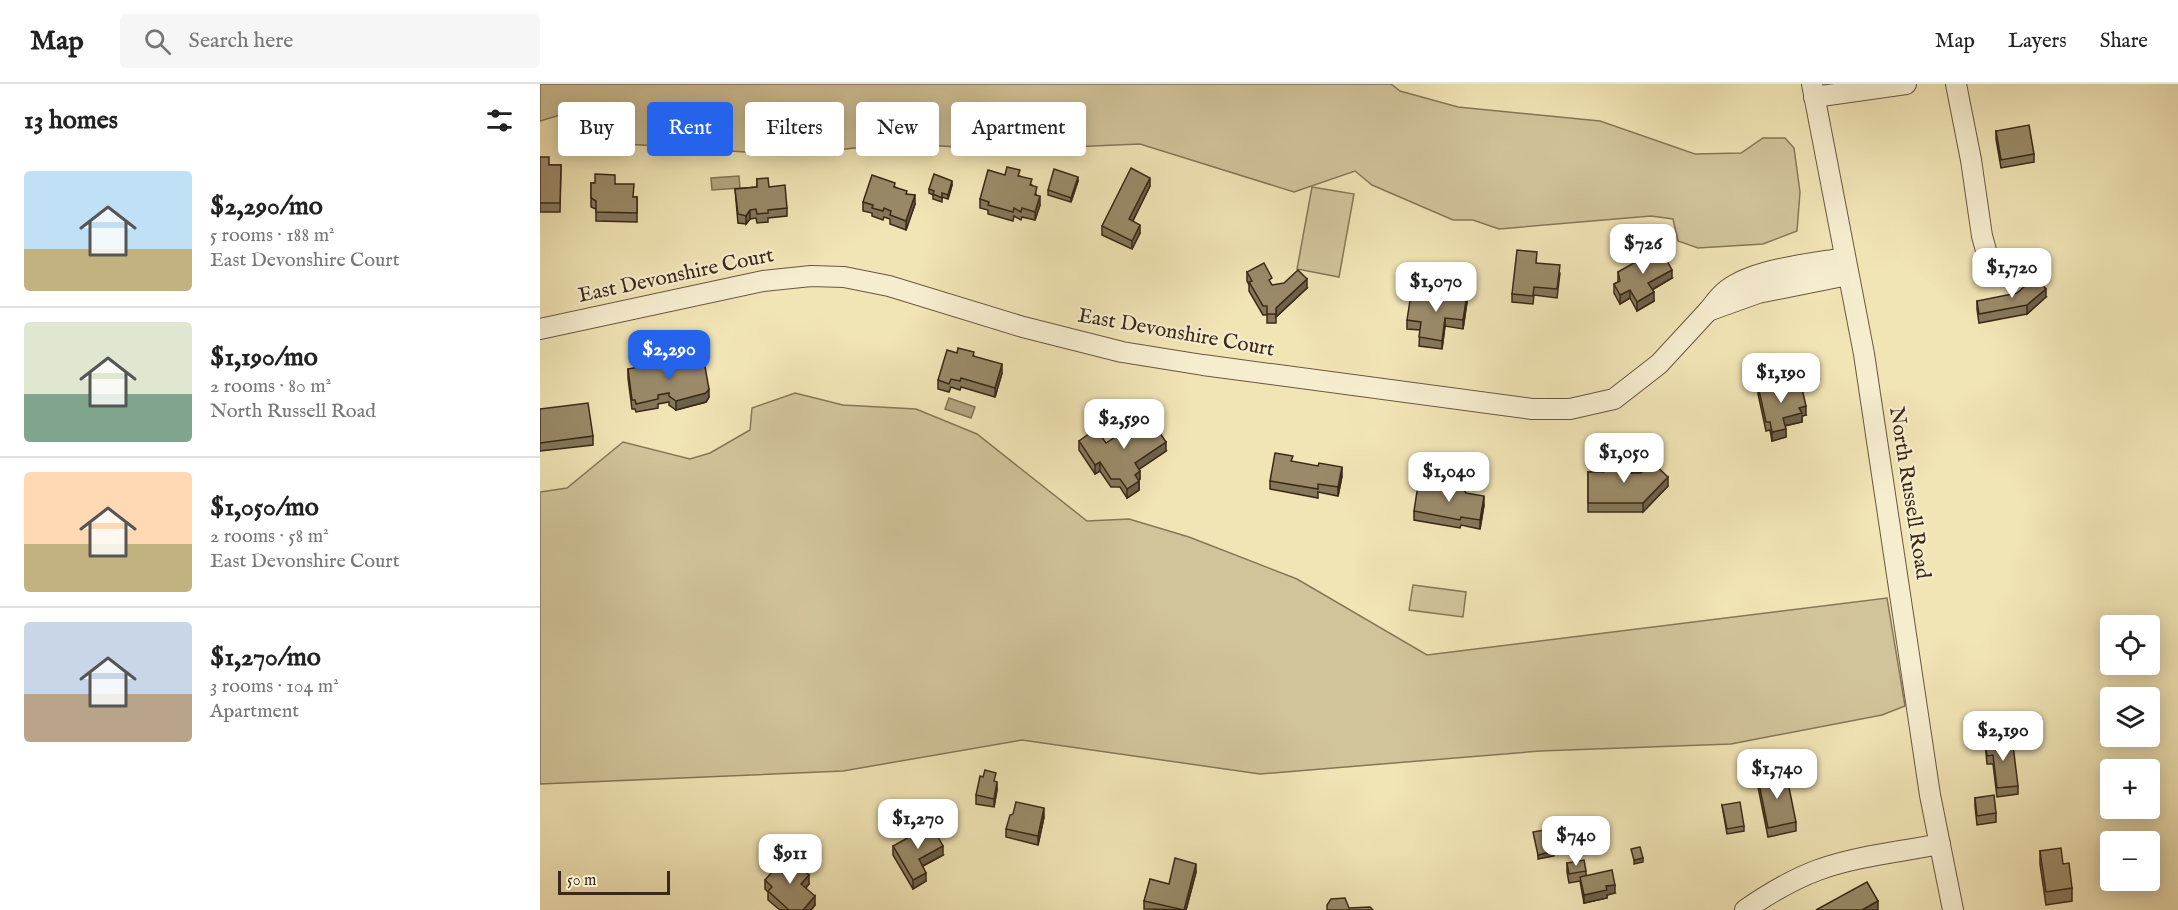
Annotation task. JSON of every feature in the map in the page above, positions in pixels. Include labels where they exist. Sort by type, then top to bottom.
[{"type":"street","points":[[1813,90],[1906,84]]},
{"type":"street","points":[[1956,84],[1971,160],[1982,236],[1989,261],[2005,275]]},
{"type":"street","name":"North Russell Road","points":[[1813,90],[1874,420],[1930,795],[1953,910]]},
{"type":"street","name":"East Devonshire Court","points":[[540,329],[763,281],[811,276],[844,277],[889,286],[1023,327],[1122,352],[1250,371],[1560,410],[1614,399],[1659,364],[1725,292],[1742,281],[1769,272],[1846,267]]},
{"type":"street","points":[[1745,910],[1785,885],[1819,870],[1940,844]]},
{"type":"shaded area","points":[[540,84],[1391,84],[1400,91],[1458,107],[1600,121],[1695,154],[1741,153],[1763,138],[1785,138],[1794,148],[1800,192],[1797,231],[1763,244],[1698,248],[1678,241],[1673,219],[1651,216],[1499,229],[1473,220],[1453,220],[1372,185],[1355,171],[1294,192],[1140,144],[1086,146],[1086,102],[951,102],[951,147],[939,146],[939,102],[856,102],[856,148],[844,149],[844,102],[745,102],[745,152],[733,151],[733,102],[647,102],[647,145],[635,145],[635,102],[558,102],[558,116],[540,121]]},
{"type":"shaded area","points":[[739,176],[740,188],[712,190],[711,178]]},
{"type":"shaded area","points":[[1312,187],[1354,194],[1339,277],[1297,269]]},
{"type":"shaded area","points":[[795,393],[843,405],[916,409],[977,434],[1087,521],[1129,519],[1189,537],[1297,579],[1427,655],[1887,598],[1905,706],[1882,715],[1731,744],[1540,751],[1260,774],[1022,740],[843,771],[540,784],[540,492],[567,488],[623,442],[690,459],[710,453],[750,430],[752,408]]},
{"type":"shaded area","points":[[949,398],[975,407],[971,418],[945,409]]},
{"type":"shaded area","points":[[1413,585],[1466,592],[1463,617],[1409,610]]},
{"type":"building","points":[[2029,125],[2034,154],[2001,160],[1996,131]]},
{"type":"building","points":[[540,157],[549,157],[549,165],[561,165],[560,203],[540,203]]},
{"type":"building","points":[[1007,167],[1020,170],[1018,176],[1032,179],[1030,185],[1037,187],[1035,195],[1040,196],[1035,212],[1022,208],[1021,212],[1014,208],[1013,212],[988,205],[989,202],[980,199],[988,170],[1005,175]]},
{"type":"building","points":[[1131,168],[1150,178],[1129,219],[1140,225],[1132,241],[1102,226]]},
{"type":"building","points":[[1054,169],[1078,177],[1071,198],[1048,190]]},
{"type":"building","points":[[595,174],[615,175],[615,184],[634,184],[633,197],[637,197],[637,213],[596,212],[596,201],[591,198],[591,183],[595,183]]},
{"type":"building","points":[[934,174],[952,181],[948,195],[942,193],[942,198],[933,194],[934,191],[929,189]]},
{"type":"building","points":[[872,175],[895,183],[894,187],[907,191],[906,194],[915,195],[906,221],[890,215],[891,211],[884,208],[883,211],[872,208],[873,205],[863,202]]},
{"type":"building","points":[[768,178],[769,187],[785,185],[787,208],[757,214],[756,209],[750,210],[746,216],[738,214],[735,189],[757,187],[757,179]]},
{"type":"building","points":[[1660,248],[1672,270],[1648,283],[1654,292],[1637,302],[1630,290],[1620,295],[1614,284],[1620,281],[1618,272]]},
{"type":"building","points":[[1517,250],[1537,252],[1536,263],[1560,265],[1557,289],[1534,287],[1533,296],[1512,294]]},
{"type":"building","points":[[1264,263],[1272,278],[1269,280],[1272,285],[1284,283],[1298,270],[1307,279],[1276,308],[1276,314],[1267,314],[1267,306],[1263,306],[1249,282],[1252,281],[1247,272]]},
{"type":"building","points":[[2035,277],[2046,289],[2027,305],[1979,314],[1977,301],[2017,293]]},
{"type":"building","points":[[1446,291],[1467,294],[1463,320],[1445,318],[1442,341],[1419,337],[1421,322],[1407,320],[1411,294],[1444,298]]},
{"type":"building","points":[[958,348],[974,352],[973,356],[1002,364],[995,388],[961,378],[960,381],[951,379],[949,384],[938,380],[947,350],[957,353]]},
{"type":"building","points":[[692,358],[693,363],[704,361],[709,389],[706,393],[676,401],[669,396],[669,393],[658,395],[658,399],[636,404],[635,400],[632,400],[628,369],[655,364],[655,367]]},
{"type":"building","points":[[1775,382],[1777,389],[1801,384],[1806,406],[1799,408],[1802,413],[1783,418],[1786,429],[1772,432],[1770,422],[1766,422],[1758,386]]},
{"type":"building","points":[[588,403],[593,436],[540,443],[540,409]]},
{"type":"building","points":[[1148,415],[1166,442],[1135,463],[1140,471],[1135,475],[1139,481],[1127,489],[1120,479],[1111,479],[1100,462],[1095,465],[1079,441],[1096,429],[1106,443]]},
{"type":"building","points":[[1275,453],[1293,456],[1291,461],[1318,466],[1319,463],[1342,467],[1338,487],[1318,484],[1318,489],[1270,481]]},
{"type":"building","points":[[1652,462],[1668,477],[1643,503],[1588,503],[1588,472],[1604,472],[1604,464],[1629,463],[1629,473],[1641,473]]},
{"type":"building","points":[[1418,485],[1442,490],[1443,485],[1484,496],[1480,520],[1461,517],[1460,520],[1414,511]]},
{"type":"building","points":[[2012,737],[2018,786],[1997,788],[1993,755],[1987,756],[1985,741]]},
{"type":"building","points":[[985,770],[996,773],[994,799],[976,795],[980,776],[983,777]]},
{"type":"building","points":[[1786,773],[1796,822],[1768,828],[1758,779]]},
{"type":"building","points":[[1994,795],[1996,813],[1977,816],[1975,798]]},
{"type":"building","points":[[1016,802],[1044,808],[1038,836],[1006,829]]},
{"type":"building","points":[[1740,802],[1744,826],[1727,829],[1722,805]]},
{"type":"building","points":[[931,825],[943,846],[919,859],[926,873],[913,880],[893,846]]},
{"type":"building","points":[[1549,829],[1554,851],[1538,855],[1533,832]]},
{"type":"building","points":[[1640,847],[1643,858],[1634,860],[1631,849]]},
{"type":"building","points":[[2061,848],[2063,864],[2069,863],[2072,888],[2046,892],[2040,851]]},
{"type":"building","points":[[787,855],[809,875],[801,884],[815,896],[803,910],[789,910],[768,891],[772,887],[765,880]]},
{"type":"building","points":[[1175,858],[1196,864],[1184,910],[1144,901],[1150,879],[1169,884]]},
{"type":"building","points":[[1584,860],[1586,871],[1569,874],[1567,863]]},
{"type":"building","points":[[1612,870],[1615,885],[1606,886],[1607,890],[1584,895],[1580,877]]},
{"type":"building","points":[[1867,882],[1878,901],[1862,910],[1816,910]]},
{"type":"building","points":[[1345,898],[1349,908],[1370,907],[1373,910],[1327,910],[1331,899]]}]
